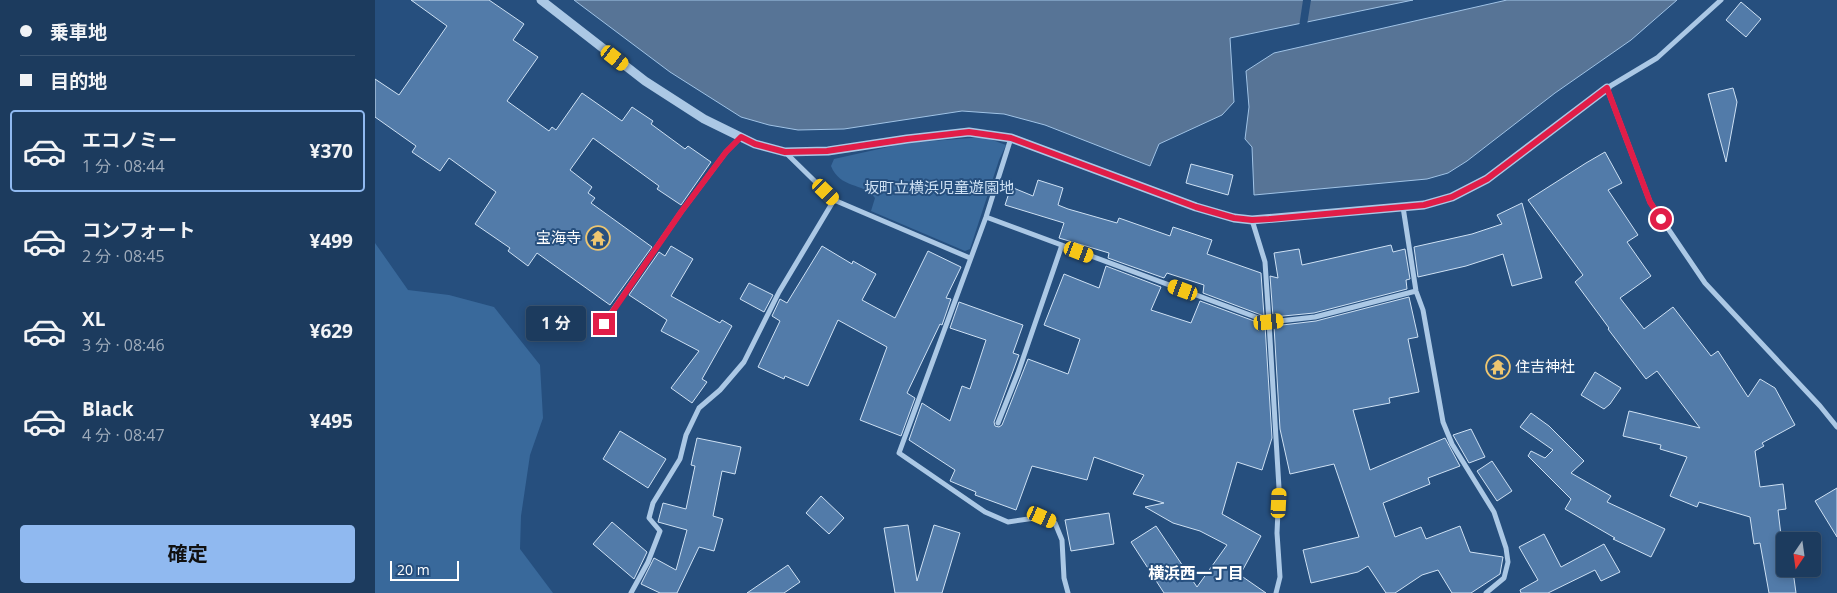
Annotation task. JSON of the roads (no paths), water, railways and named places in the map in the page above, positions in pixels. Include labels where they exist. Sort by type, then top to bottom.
[{"type":"street","points":[[541,0],[645,81],[704,119],[755,144],[785,152],[827,151],[969,132],[1011,138],[1196,207],[1234,218],[1252,220],[1424,205],[1452,197],[1487,179],[1607,88],[1657,58],[1721,0]]},
{"type":"street","points":[[1607,88],[1650,202],[1699,275],[1820,406],[1837,427]]},
{"type":"street","points":[[604,324],[681,212],[726,152],[741,137]]},
{"type":"street","points":[[1011,138],[986,217],[899,453],[985,512],[1008,522],[1042,517],[1055,522],[1062,540],[1064,578],[1068,593]]},
{"type":"street","points":[[785,152],[834,200],[971,258]]},
{"type":"street","points":[[631,593],[648,562],[660,531],[649,518],[653,502],[680,459],[686,435],[699,408],[720,390],[744,362],[779,292],[834,200]]},
{"type":"street","points":[[1403,207],[1416,292],[1423,310],[1443,422],[1452,444],[1494,512],[1506,548],[1508,562],[1504,578],[1486,593]]},
{"type":"street","points":[[986,217],[1269,322],[1315,318],[1416,292]]},
{"type":"street","points":[[1252,220],[1265,262],[1269,322],[1279,488],[1277,533],[1281,577],[1275,593]]},
{"type":"street","points":[[998,422],[1018,373],[1062,245]]},
{"type":"place","name":"宝海寺","points":[[598,238]]},
{"type":"place","name":"住吉神社","points":[[1498,367]]},
{"type":"district","name":"横浜西一丁目","points":[[1196,573]]},
{"type":"park label","name":"坂町立横浜児童遊園地","points":[[939,188]]}]
